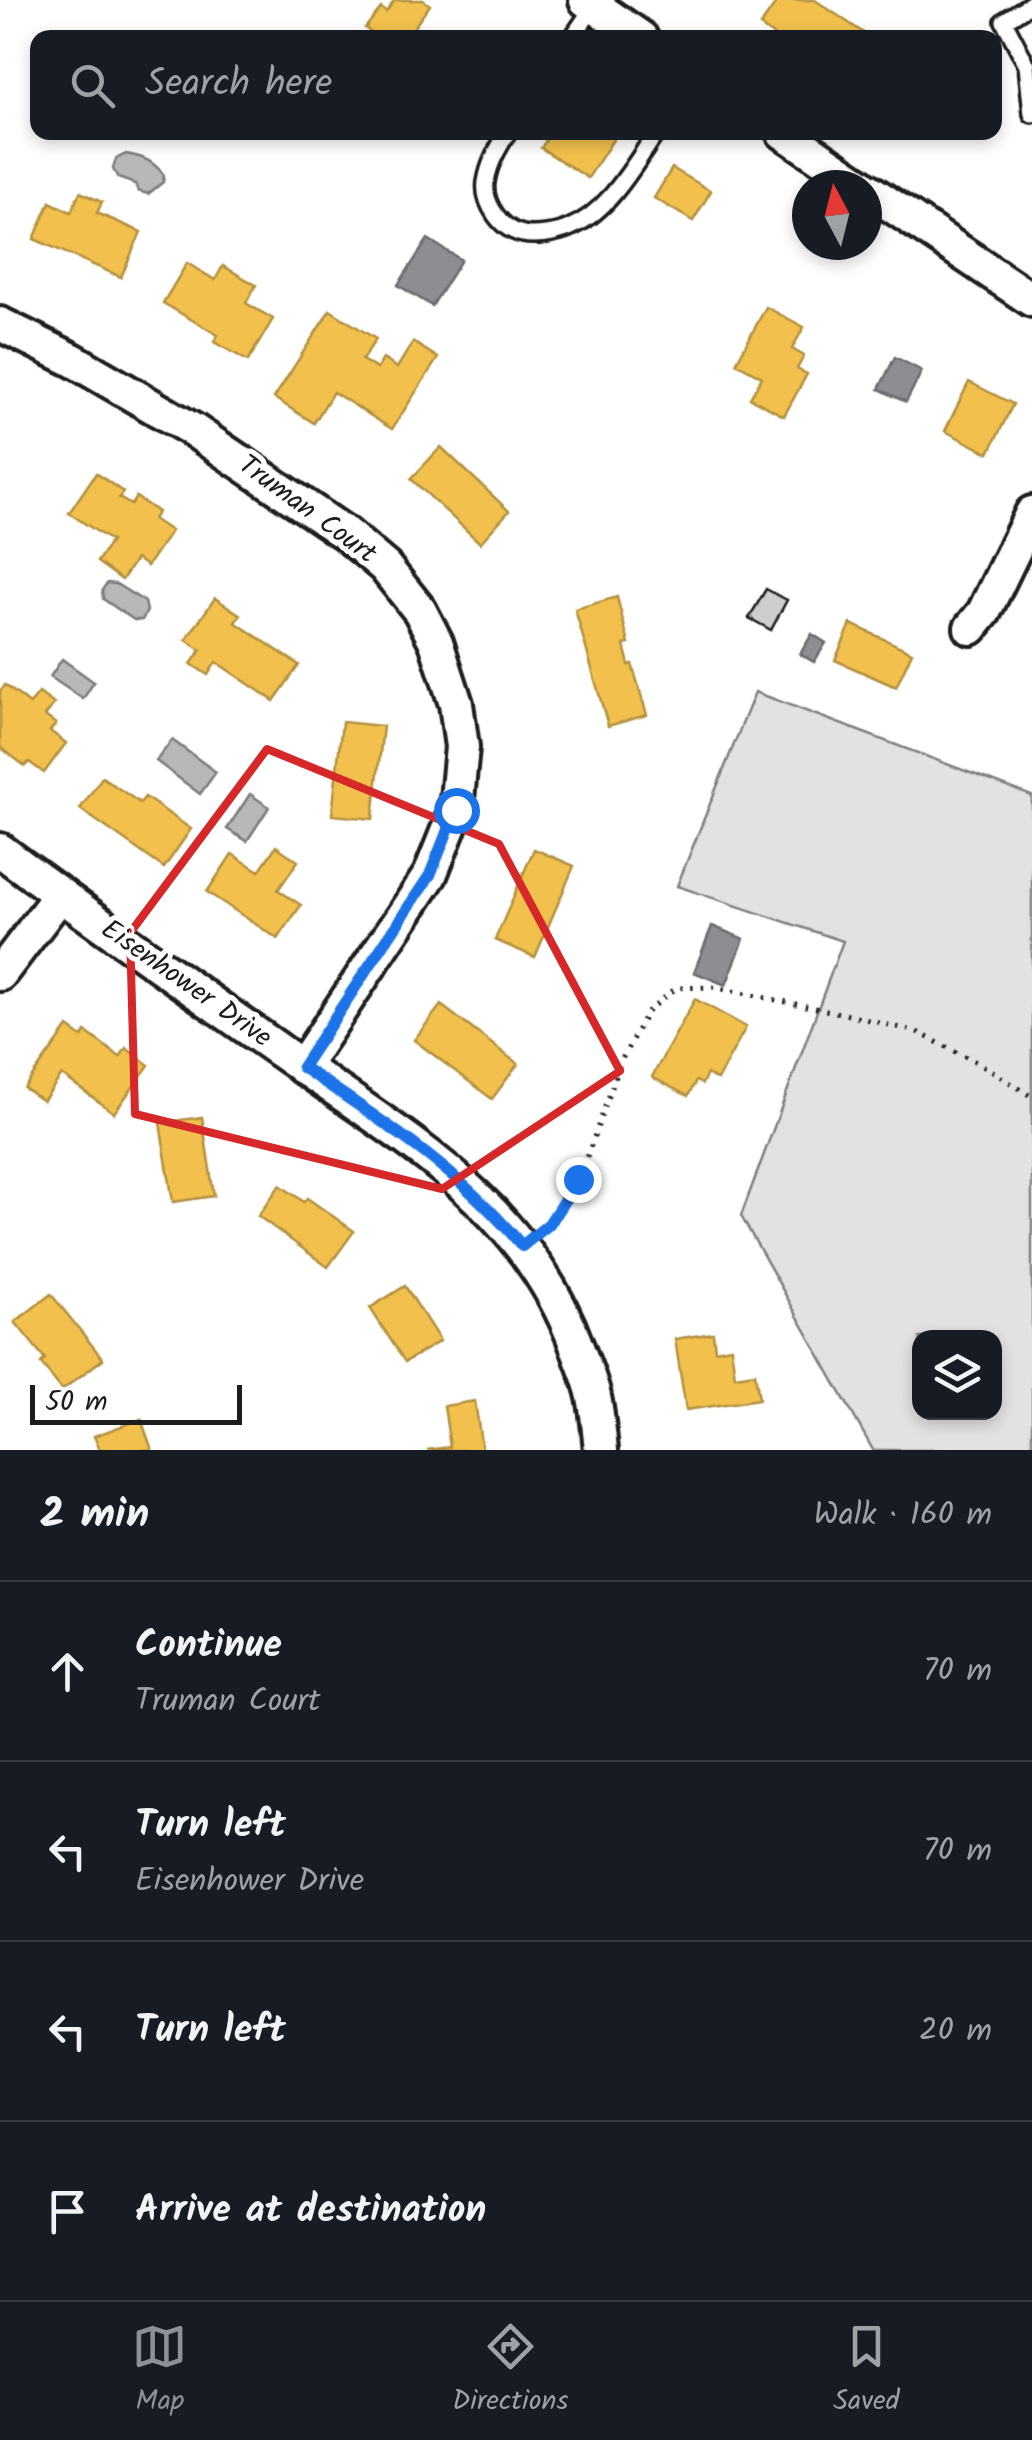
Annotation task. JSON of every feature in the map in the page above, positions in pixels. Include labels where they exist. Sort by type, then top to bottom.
[{"type":"street","points":[[590,3],[630,30]]},
{"type":"street","points":[[795,140],[839,170]]},
{"type":"street","points":[[882,199],[1032,300]]},
{"type":"street","name":"Truman Court","points":[[0,324],[73,360],[194,430],[346,534],[385,567],[420,610],[436,642],[456,704],[462,747],[456,810],[430,875],[302,1067]]},
{"type":"street","points":[[970,628],[984,612],[1032,513]]},
{"type":"street","name":"Eisenhower Drive","points":[[0,850],[407,1138],[503,1223],[546,1283],[570,1328],[594,1394],[601,1450]]},
{"type":"street","points":[[0,974],[60,895]]},
{"type":"lane","points":[[1032,2],[1004,21],[1027,65],[1032,114]]},
{"type":"lane","points":[[576,30],[590,3]]},
{"type":"lane","points":[[503,140],[493,156],[485,185],[491,208],[504,225],[522,234],[568,229],[598,210],[651,140]]},
{"type":"path","points":[[522,1246],[549,1224],[578,1179],[622,1059],[647,1012],[676,988],[712,987],[917,1032],[988,1068],[1032,1097]]},
{"type":"highlighted area","points":[[267,749],[499,844],[620,1071],[442,1189],[135,1114],[130,933]]},
{"type":"shaded area","points":[[126,154],[152,163],[164,175],[163,182],[148,194],[118,178],[113,169],[116,159]]},
{"type":"shaded area","points":[[107,583],[116,584],[145,602],[147,611],[142,620],[134,620],[103,599],[102,590]]},
{"type":"shaded area","points":[[62,659],[94,682],[83,699],[50,677]]},
{"type":"shaded area","points":[[755,692],[1032,796],[1032,1450],[873,1450],[741,1216],[843,941],[677,886]]},
{"type":"shaded area","points":[[172,740],[216,772],[200,794],[156,761]]},
{"type":"shaded area","points":[[250,794],[269,807],[247,841],[227,829]]},
{"type":"building: Homes","points":[[395,0],[423,0],[430,5],[412,30],[365,28],[381,8],[386,12]]},
{"type":"building: Homes","points":[[778,0],[815,0],[859,30],[766,30],[760,26]]},
{"type":"building: Homes","points":[[546,140],[613,140],[588,178],[541,148]]},
{"type":"building: Homes","points":[[672,168],[711,191],[693,221],[654,198]]},
{"type":"building: Homes","points":[[80,192],[102,202],[97,213],[141,232],[121,277],[34,239],[50,202],[71,212]]},
{"type":"building: Homes","points":[[187,263],[215,280],[223,266],[256,285],[246,303],[273,319],[248,361],[214,342],[218,335],[163,303]]},
{"type":"building: Homes","points":[[766,307],[804,327],[792,349],[804,356],[797,369],[807,374],[784,416],[750,398],[762,377],[736,363]]},
{"type":"building: Homes","points":[[330,310],[376,339],[362,360],[377,369],[383,359],[397,368],[413,342],[438,358],[392,429],[333,392],[314,423],[274,398]]},
{"type":"building: Homes","points":[[969,382],[1013,404],[989,453],[945,431]]},
{"type":"building: Homes","points":[[441,447],[509,511],[480,543],[411,479]]},
{"type":"building: Homes","points":[[96,473],[123,492],[119,498],[131,505],[136,497],[158,512],[153,519],[171,531],[147,566],[136,559],[122,580],[97,562],[111,541],[69,513]]},
{"type":"building: Homes","points":[[617,597],[629,644],[624,645],[629,665],[632,664],[647,715],[608,726],[575,609]]},
{"type":"building: Homes","points":[[215,598],[241,615],[235,622],[299,665],[274,701],[216,662],[208,675],[191,664],[201,650],[186,640]]},
{"type":"building: Homes","points":[[851,624],[912,652],[896,687],[835,660]]},
{"type":"building: Homes","points":[[5,685],[30,704],[39,693],[54,704],[45,716],[56,724],[50,731],[66,743],[44,773],[29,762],[25,766],[0,747],[0,691]]},
{"type":"building: Homes","points":[[342,722],[383,726],[373,819],[332,815]]},
{"type":"building: Homes","points":[[102,777],[140,803],[145,797],[191,829],[164,868],[80,809]]},
{"type":"building: Homes","points":[[276,846],[298,861],[278,890],[301,905],[278,939],[207,892],[232,854],[259,871]]},
{"type":"building: Homes","points":[[534,849],[574,866],[535,957],[495,940]]},
{"type":"building: Homes","points":[[695,999],[746,1027],[717,1080],[707,1074],[702,1084],[696,1081],[688,1096],[652,1077]]},
{"type":"building: Homes","points":[[441,1005],[518,1064],[492,1099],[414,1040]]},
{"type":"building: Homes","points":[[68,1027],[82,1037],[86,1032],[120,1057],[126,1048],[149,1065],[114,1113],[62,1075],[43,1101],[24,1088]]},
{"type":"building: Homes","points":[[202,1117],[214,1196],[173,1202],[160,1123]]},
{"type":"building: Homes","points":[[280,1185],[304,1202],[307,1198],[354,1231],[328,1267],[258,1216]]},
{"type":"building: Homes","points":[[405,1286],[440,1341],[405,1362],[370,1308]]},
{"type":"building: Homes","points":[[51,1294],[103,1359],[62,1390],[41,1363],[45,1359],[15,1322]]},
{"type":"building: Homes","points":[[713,1333],[715,1350],[731,1347],[735,1376],[755,1373],[759,1399],[686,1410],[675,1339]]},
{"type":"building: Homes","points":[[475,1401],[482,1450],[427,1450],[450,1447],[444,1406]]},
{"type":"building: Homes","points":[[141,1419],[152,1450],[100,1450],[94,1436]]},
{"type":"building: Industry","points":[[428,239],[461,260],[432,306],[398,285]]},
{"type":"building: Industry","points":[[895,357],[922,371],[906,402],[879,389]]},
{"type":"building: Industry","points":[[812,634],[826,643],[814,662],[800,654]]},
{"type":"building: Industry","points":[[712,926],[744,939],[726,985],[694,972]]},
{"type":"building: Other","points":[[766,589],[787,600],[771,630],[749,618]]},
{"type":"route","points":[[456,810],[430,875],[302,1067],[407,1138],[460,1181],[522,1246],[549,1224],[578,1179]]}]
